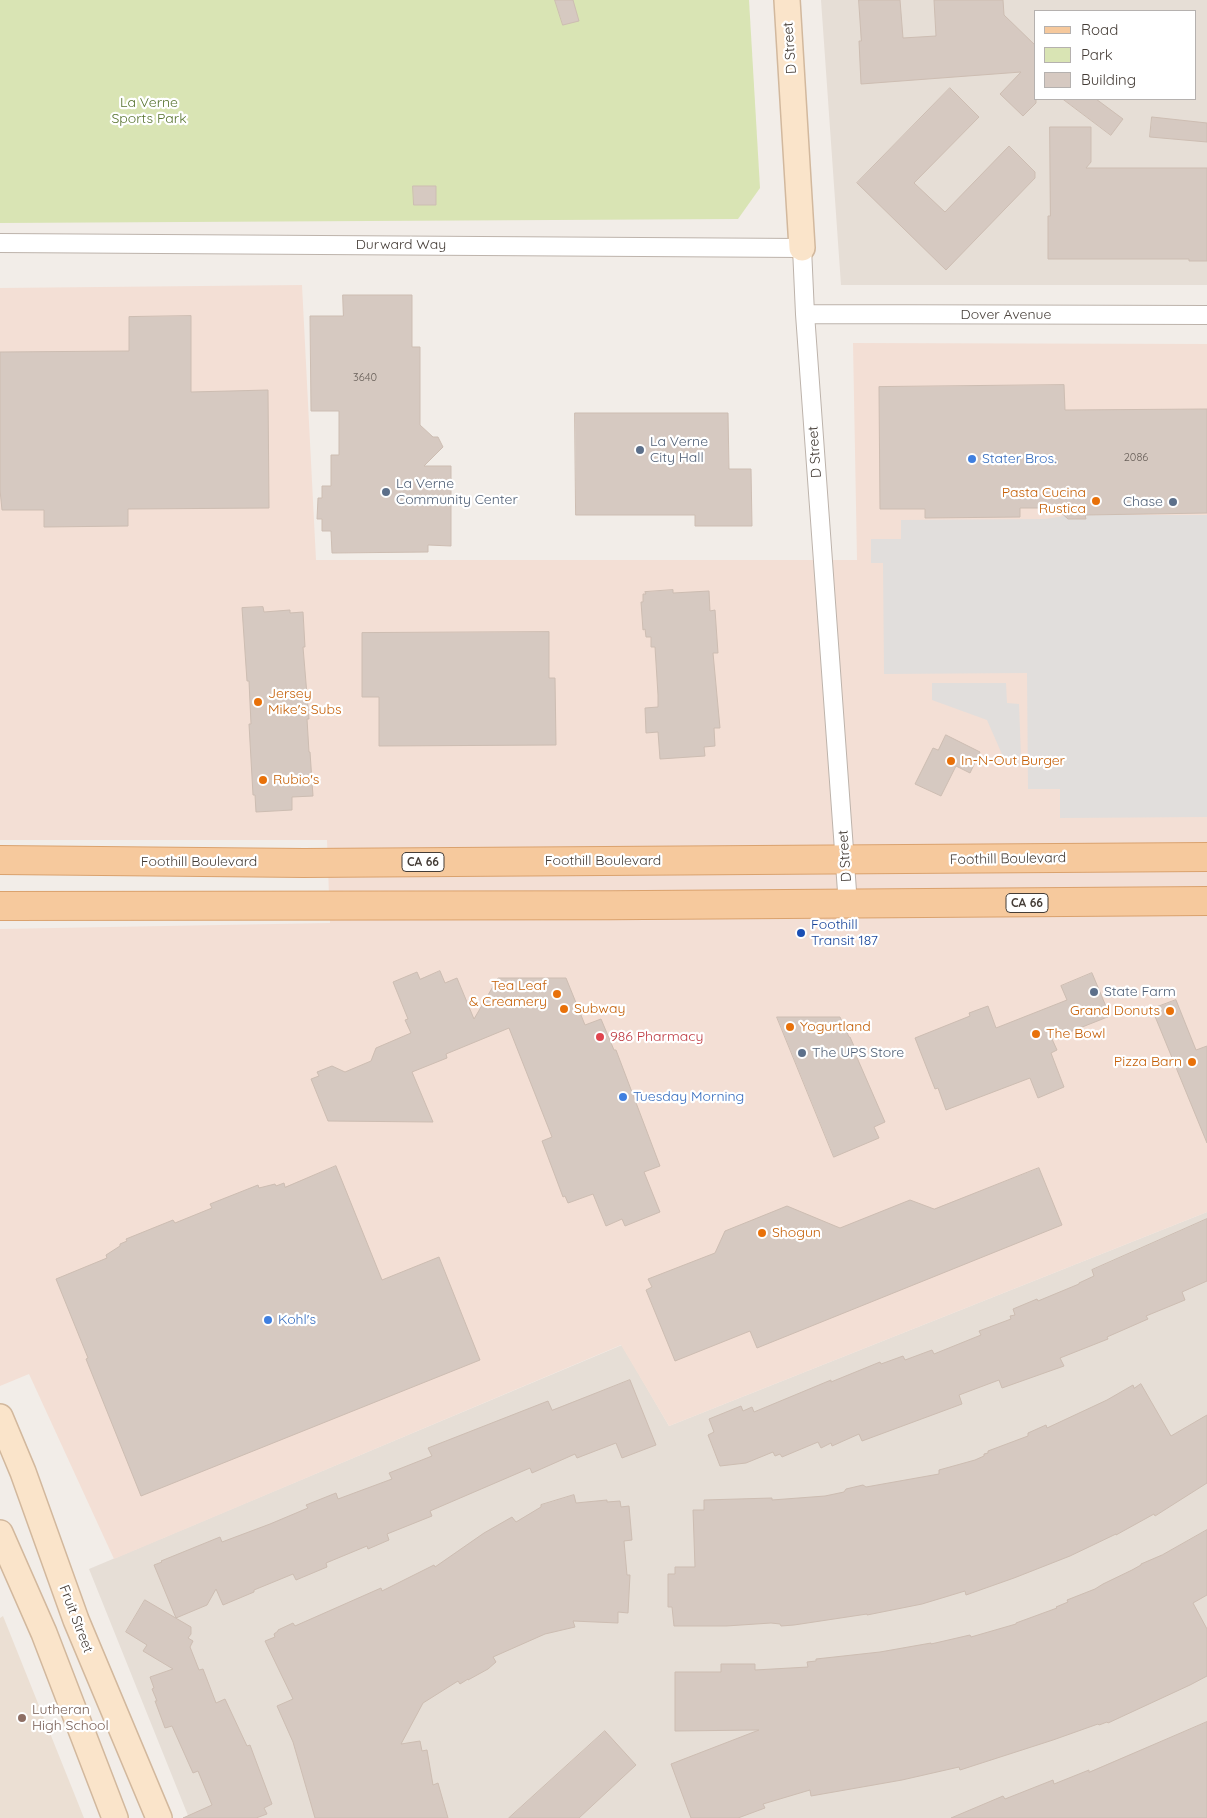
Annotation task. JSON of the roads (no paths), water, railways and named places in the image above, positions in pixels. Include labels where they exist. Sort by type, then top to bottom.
[{"type":"main road","name":"D Street","points":[[787,0],[802,248]]},
{"type":"main road","name":"Foothill Boulevard","points":[[0,860],[276,863],[1207,857]]},
{"type":"main road","name":"CA 66","points":[[0,906],[848,905],[1207,901]]},
{"type":"main road","name":"Fruit Street","points":[[0,1417],[23,1472],[76,1620],[159,1818]]},
{"type":"main road","points":[[0,1533],[44,1633],[115,1818]]},
{"type":"street","name":"Durward Way","points":[[0,242],[802,248]]},
{"type":"street","name":"D Street","points":[[802,248],[805,314],[848,905]]},
{"type":"street","name":"Dover Avenue","points":[[805,314],[1207,315]]},
{"type":"place","name":"La Verne City Hall","points":[[640,450]]},
{"type":"place","name":"Stater Bros.","points":[[972,459]]},
{"type":"place","name":"La Verne Community Center","points":[[386,492]]},
{"type":"place","name":"Pasta Cucina Rustica","points":[[1096,501]]},
{"type":"place","name":"Chase","points":[[1173,502]]},
{"type":"place","name":"Jersey Mike's Subs","points":[[258,702]]},
{"type":"place","name":"In-N-Out Burger","points":[[951,761]]},
{"type":"place","name":"Rubio's","points":[[263,780]]},
{"type":"place","name":"Foothill Transit 187","points":[[801,933]]},
{"type":"place","name":"State Farm","points":[[1094,992]]},
{"type":"place","name":"Tea Leaf & Creamery","points":[[557,994]]},
{"type":"place","name":"Subway","points":[[564,1009]]},
{"type":"place","name":"Grand Donuts","points":[[1170,1011]]},
{"type":"place","name":"Yogurtland","points":[[790,1027]]},
{"type":"place","name":"The Bowl","points":[[1036,1034]]},
{"type":"place","name":"986 Pharmacy","points":[[600,1037]]},
{"type":"place","name":"The UPS Store","points":[[802,1053]]},
{"type":"place","name":"Pizza Barn","points":[[1192,1062]]},
{"type":"place","name":"Tuesday Morning","points":[[623,1097]]},
{"type":"place","name":"Shogun","points":[[762,1233]]},
{"type":"place","name":"Kohl's","points":[[268,1320]]},
{"type":"place","name":"Lutheran High School","points":[[22,1718]]},
{"type":"park label","name":"La Verne Sports Park","points":[[149,112]]}]
